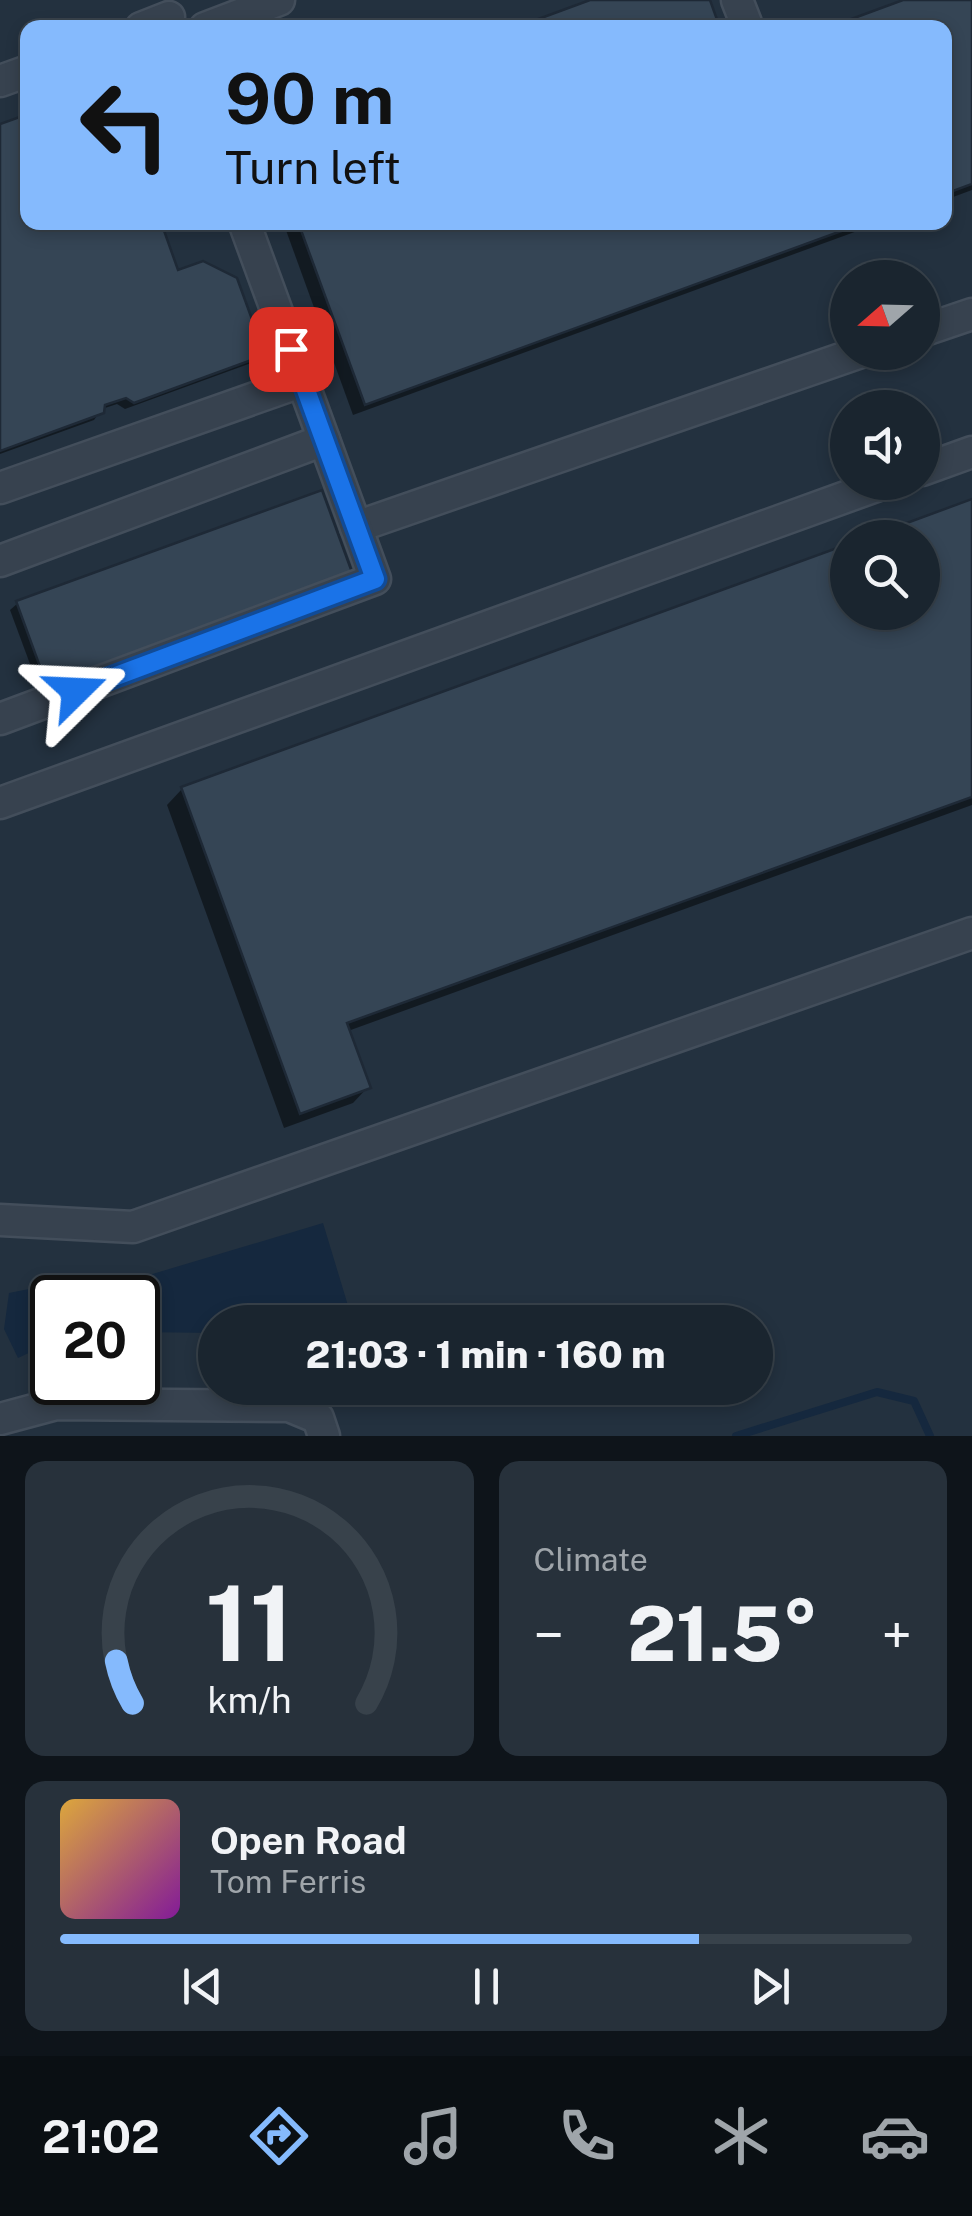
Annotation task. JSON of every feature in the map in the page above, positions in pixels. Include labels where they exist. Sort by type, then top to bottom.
[{"type":"lane","points":[[226,20],[279,0]]},
{"type":"lane","points":[[0,719],[375,579],[247,230]]},
{"type":"lane","points":[[940,325],[972,314]]},
{"type":"lane","points":[[356,527],[830,363]]},
{"type":"lane","points":[[0,488],[302,380]]},
{"type":"lane","points":[[0,560],[324,440]]},
{"type":"lane","points":[[940,464],[972,452]]},
{"type":"lane","points":[[0,804],[837,500]]},
{"type":"lane","points":[[0,1220],[133,1228],[972,933]]},
{"type":"lane","points":[[0,1419],[56,1404],[290,1406],[318,1418],[324,1436]]},
{"type":"water","points":[[323,1223],[348,1305],[198,1305],[198,1333],[160,1332],[160,1275],[149,1275]]},
{"type":"water","points":[[30,1289],[30,1352],[18,1358],[4,1329],[9,1293]]},
{"type":"building","points":[[590,0],[710,0],[717,20],[536,20]]},
{"type":"building","points":[[903,0],[972,0],[972,184],[952,191],[952,20],[849,20]]},
{"type":"building","points":[[20,117],[20,230],[164,230],[178,270],[203,261],[237,278],[265,355],[134,403],[126,398],[105,405],[104,413],[0,451],[0,124]]},
{"type":"building","points":[[301,230],[844,230],[365,405]]},
{"type":"building","points":[[322,490],[353,575],[47,686],[16,601]]},
{"type":"building","points":[[972,499],[972,797],[347,1023],[371,1088],[300,1114],[181,787],[830,551],[830,630],[940,630],[940,520],[915,520]]},
{"type":"waterway","points":[[736,1436],[877,1392],[914,1401],[930,1436]]},
{"type":"route","points":[[76,691],[375,579],[291,349]]}]
